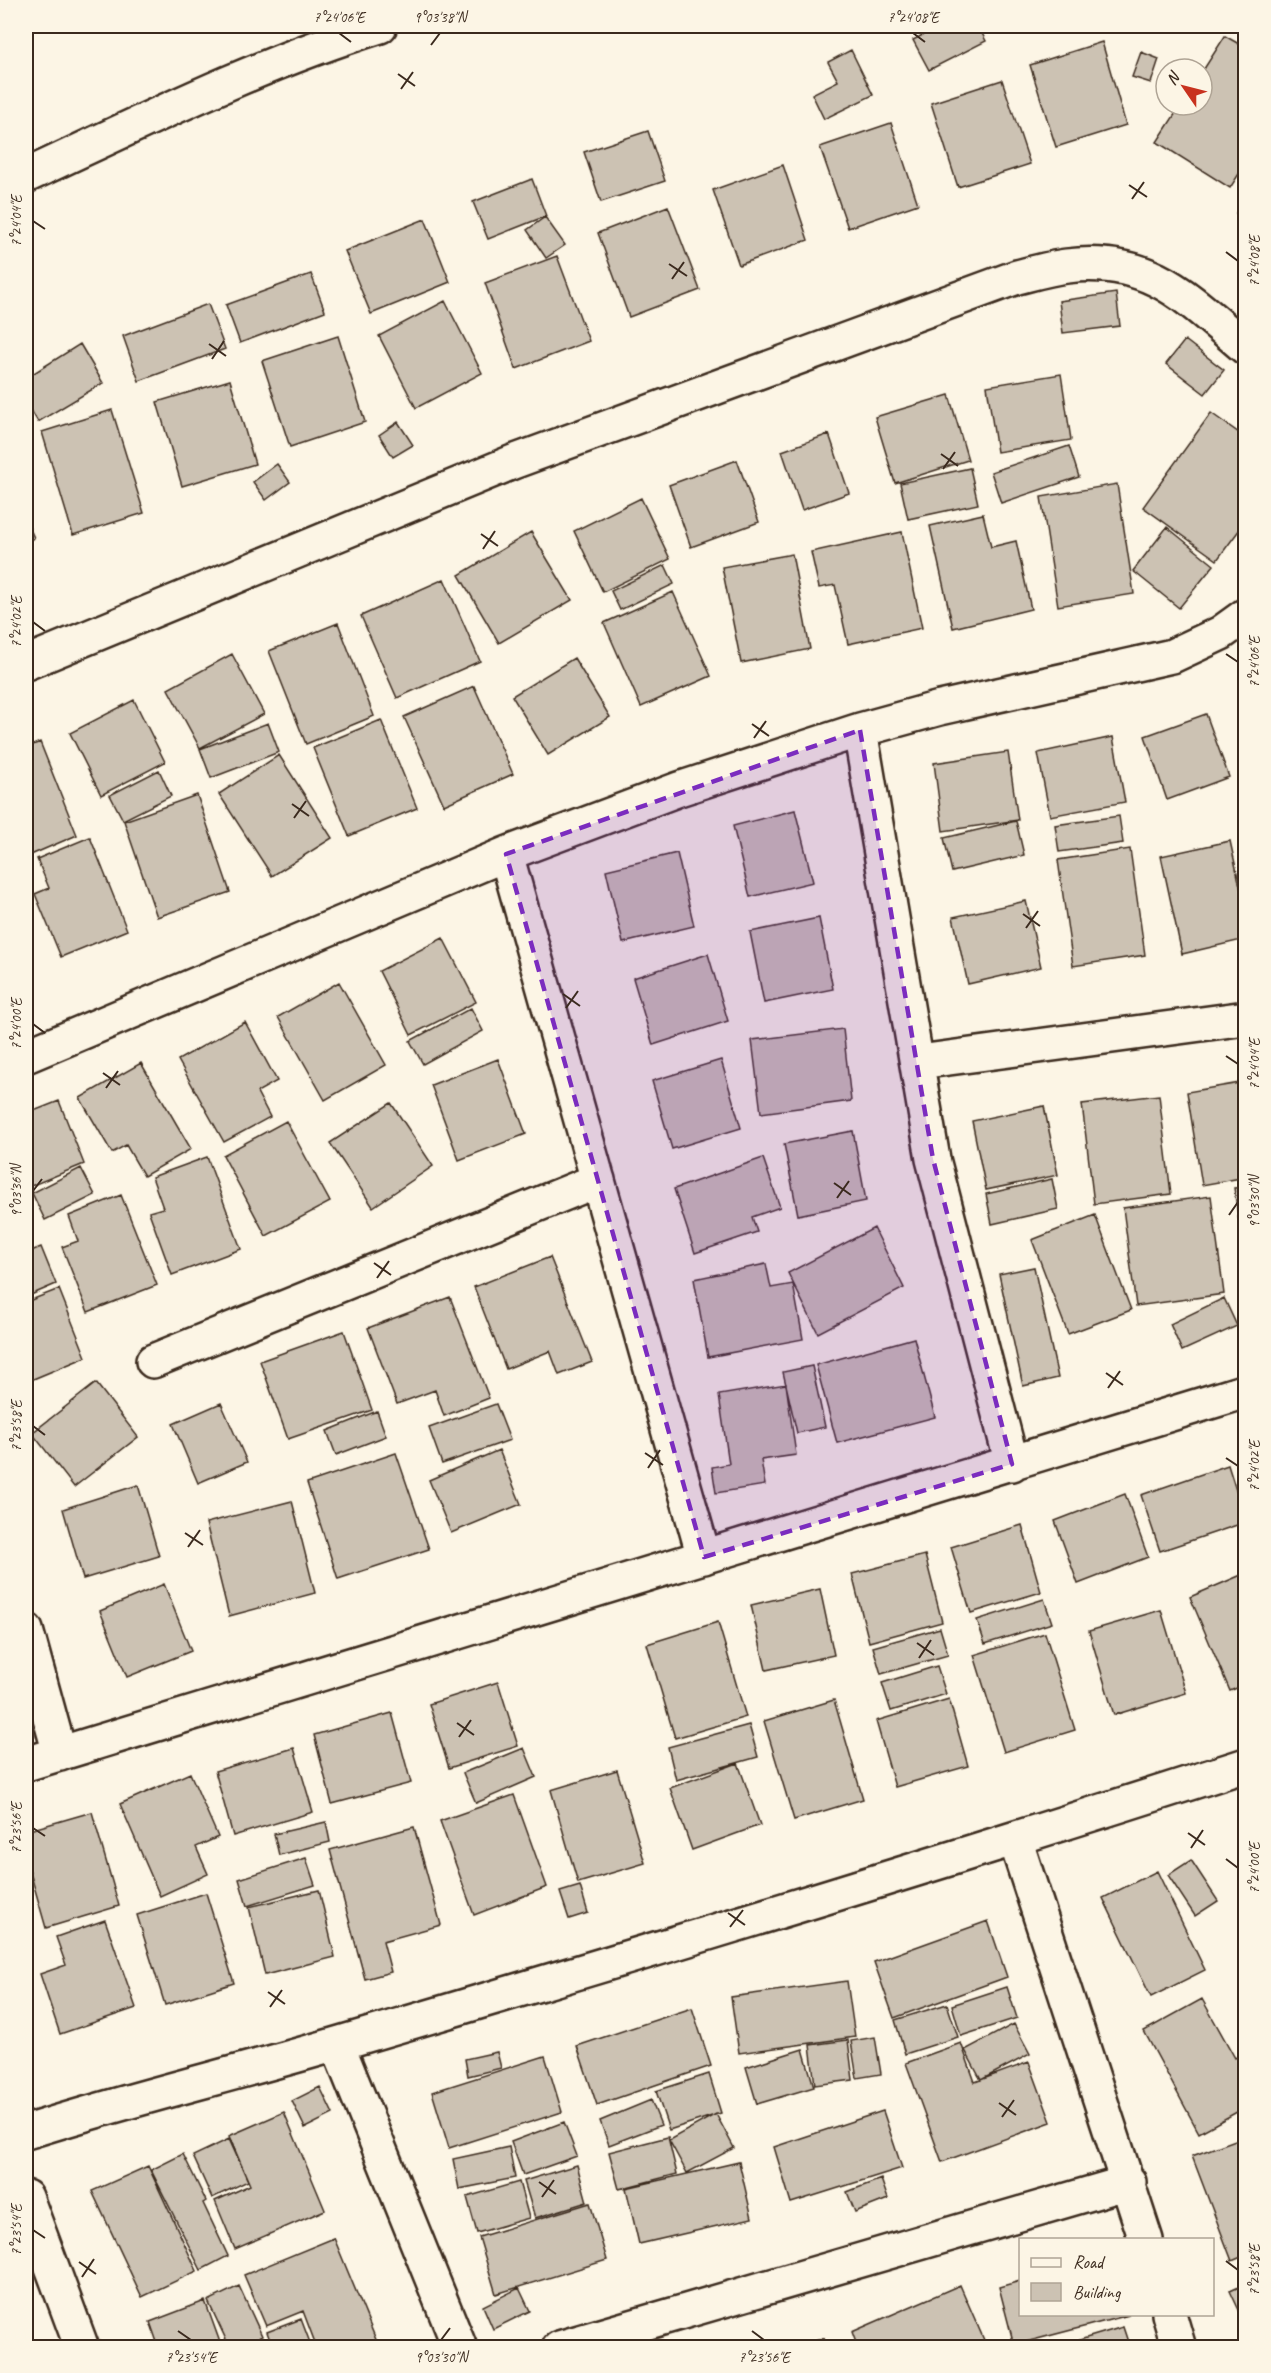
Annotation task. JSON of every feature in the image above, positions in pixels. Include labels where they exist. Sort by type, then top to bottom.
[{"type":"street","points":[[26,176],[173,108],[294,56],[380,26]]},
{"type":"street","points":[[26,663],[513,462],[1017,277],[1067,266],[1120,266],[1149,274],[1176,289],[1245,348]]},
{"type":"street","points":[[26,1056],[506,854],[679,789],[860,730],[940,708],[1172,656],[1221,633],[1245,615]]},
{"type":"street","points":[[860,730],[919,1062],[933,1159],[1012,1464]]},
{"type":"street","points":[[506,854],[704,1557]]},
{"type":"street","points":[[919,1062],[1245,1018]]},
{"type":"street","points":[[153,1361],[598,1180]]},
{"type":"street","points":[[26,1764],[1245,1391]]},
{"type":"street","points":[[26,1630],[60,1754]]},
{"type":"street","points":[[26,2132],[115,2104],[337,2044],[1015,1839],[1245,1765]]},
{"type":"street","points":[[1015,1839],[1145,2238]]},
{"type":"street","points":[[337,2044],[460,2348]]},
{"type":"street","points":[[559,2348],[1129,2182]]},
{"type":"street","points":[[26,2197],[82,2348]]},
{"type":"street","points":[[1170,2316],[1179,2348]]},
{"type":"highlighted area","points":[[860,730],[933,1159],[1012,1464],[704,1557],[506,854]]},
{"type":"building","points":[[940,26],[978,26],[986,41],[929,70],[913,40]]},
{"type":"building","points":[[1225,36],[1246,48],[1246,163],[1230,188],[1157,142],[1173,117],[1214,117],[1214,57],[1212,57]]},
{"type":"building","points":[[1102,42],[1126,125],[1056,147],[1030,65]]},
{"type":"building","points":[[851,50],[873,95],[824,119],[812,94],[838,81],[828,62]]},
{"type":"building","points":[[1141,52],[1154,57],[1154,74],[1151,83],[1132,77]]},
{"type":"building","points":[[1002,80],[1030,164],[958,187],[931,103]]},
{"type":"building","points":[[891,123],[918,204],[848,228],[820,147]]},
{"type":"building","points":[[648,131],[665,181],[601,202],[584,152]]},
{"type":"building","points":[[783,165],[808,240],[739,265],[713,190]]},
{"type":"building","points":[[532,179],[546,216],[488,239],[473,202]]},
{"type":"building","points":[[1246,200],[1246,219],[1236,213]]},
{"type":"building","points":[[668,206],[700,290],[629,317],[598,233]]},
{"type":"building","points":[[545,217],[565,245],[546,258],[527,230]]},
{"type":"building","points":[[425,219],[450,282],[371,314],[345,251]]},
{"type":"building","points":[[557,256],[589,341],[516,369],[485,283]]},
{"type":"building","points":[[311,274],[325,311],[240,343],[226,305]]},
{"type":"building","points":[[1116,293],[1120,326],[1063,333],[1059,301]]},
{"type":"building","points":[[445,301],[482,373],[416,408],[379,336]]},
{"type":"building","points":[[208,304],[225,349],[139,381],[123,336]]},
{"type":"building","points":[[338,336],[365,422],[290,447],[262,361]]},
{"type":"building","points":[[1185,340],[1224,370],[1205,394],[1166,364]]},
{"type":"building","points":[[80,344],[103,383],[38,422],[26,402],[26,378]]},
{"type":"building","points":[[1061,374],[1071,440],[997,452],[987,386]]},
{"type":"building","points":[[230,380],[255,464],[182,486],[157,402]]},
{"type":"building","points":[[949,395],[968,460],[895,483],[875,417]]},
{"type":"building","points":[[112,410],[144,513],[73,535],[42,432]]},
{"type":"building","points":[[1211,413],[1246,438],[1246,521],[1217,560],[1143,507]]},
{"type":"building","points":[[398,422],[413,445],[393,457],[379,435]]},
{"type":"building","points":[[829,434],[849,493],[802,510],[782,451]]},
{"type":"building","points":[[1069,446],[1079,477],[1001,503],[991,472]]},
{"type":"building","points":[[737,460],[759,522],[691,547],[669,485]]},
{"type":"building","points":[[277,464],[290,482],[266,500],[253,482]]},
{"type":"building","points":[[970,468],[978,504],[908,519],[900,483]]},
{"type":"building","points":[[1117,484],[1134,594],[1058,606],[1041,497]]},
{"type":"building","points":[[641,498],[670,559],[603,592],[574,531]]},
{"type":"building","points":[[983,514],[991,547],[1016,541],[1031,609],[953,628],[930,526]]},
{"type":"building","points":[[26,520],[34,538],[26,542]]},
{"type":"building","points":[[1167,527],[1214,565],[1179,608],[1133,571]]},
{"type":"building","points":[[531,532],[572,600],[499,643],[459,575]]},
{"type":"building","points":[[902,532],[922,628],[848,644],[835,585],[819,588],[811,552]]},
{"type":"building","points":[[792,554],[810,649],[741,663],[722,567]]},
{"type":"building","points":[[665,565],[674,584],[620,610],[611,591]]},
{"type":"building","points":[[444,579],[480,661],[397,698],[361,616]]},
{"type":"building","points":[[673,592],[711,676],[641,707],[604,623]]},
{"type":"building","points":[[338,623],[374,716],[306,744],[269,651]]},
{"type":"building","points":[[232,654],[264,714],[200,748],[168,689]]},
{"type":"building","points":[[574,658],[610,717],[548,755],[512,696]]},
{"type":"building","points":[[474,686],[513,774],[444,805],[404,717]]},
{"type":"building","points":[[134,700],[165,762],[101,795],[70,733]]},
{"type":"building","points":[[1206,714],[1229,777],[1167,800],[1145,736]]},
{"type":"building","points":[[381,720],[417,808],[349,836],[313,748]]},
{"type":"building","points":[[268,723],[279,752],[211,778],[200,749]]},
{"type":"building","points":[[1113,737],[1125,802],[1050,816],[1038,753]]},
{"type":"building","points":[[40,742],[77,835],[26,857],[26,748]]},
{"type":"building","points":[[1008,752],[1018,820],[943,831],[934,763]]},
{"type":"building","points":[[279,755],[332,838],[272,876],[219,794]]},
{"type":"building","points":[[159,770],[171,796],[123,820],[110,795]]},
{"type":"building","points":[[197,795],[230,892],[157,917],[124,821]]},
{"type":"building","points":[[795,810],[813,882],[750,897],[733,826]]},
{"type":"building","points":[[1119,816],[1123,843],[1059,852],[1055,825]]},
{"type":"building","points":[[1016,821],[1024,855],[952,872],[944,838]]},
{"type":"building","points":[[90,837],[127,930],[61,957],[35,894],[49,888],[37,859]]},
{"type":"building","points":[[1230,841],[1246,913],[1246,939],[1182,954],[1161,856]]},
{"type":"building","points":[[1130,849],[1145,955],[1073,966],[1058,860]]},
{"type":"building","points":[[677,853],[694,926],[623,943],[606,870]]},
{"type":"building","points":[[1026,901],[1041,967],[968,984],[953,917]]},
{"type":"building","points":[[819,918],[833,989],[764,1003],[750,932]]},
{"type":"building","points":[[443,938],[476,1002],[411,1035],[379,971]]},
{"type":"building","points":[[708,954],[728,1021],[653,1045],[633,978]]},
{"type":"building","points":[[339,982],[386,1065],[325,1100],[278,1017]]},
{"type":"building","points":[[471,1008],[483,1031],[423,1064],[410,1041]]},
{"type":"building","points":[[245,1022],[277,1081],[257,1092],[270,1117],[224,1142],[178,1060]]},
{"type":"building","points":[[843,1029],[851,1101],[761,1113],[752,1040]]},
{"type":"building","points":[[498,1059],[526,1134],[459,1160],[431,1085]]},
{"type":"building","points":[[721,1060],[741,1128],[672,1149],[652,1081]]},
{"type":"building","points":[[141,1063],[191,1149],[144,1176],[126,1145],[112,1153],[80,1098]]},
{"type":"building","points":[[1246,1082],[1246,1177],[1202,1185],[1187,1092]]},
{"type":"building","points":[[1159,1095],[1171,1194],[1094,1204],[1082,1104]]},
{"type":"building","points":[[59,1101],[84,1164],[26,1188],[26,1114]]},
{"type":"building","points":[[391,1103],[433,1166],[373,1207],[330,1143]]},
{"type":"building","points":[[1044,1106],[1058,1175],[986,1190],[972,1121]]},
{"type":"building","points":[[286,1121],[330,1202],[266,1236],[223,1155]]},
{"type":"building","points":[[853,1131],[866,1201],[798,1215],[784,1144]]},
{"type":"building","points":[[207,1157],[241,1249],[172,1275],[149,1212],[163,1208],[152,1177]]},
{"type":"building","points":[[763,1158],[780,1207],[752,1217],[757,1232],[695,1253],[674,1189]]},
{"type":"building","points":[[81,1168],[95,1195],[45,1220],[32,1193]]},
{"type":"building","points":[[1052,1179],[1058,1209],[992,1224],[986,1194]]},
{"type":"building","points":[[1246,1187],[1246,1270],[1234,1188]]},
{"type":"building","points":[[121,1195],[157,1285],[88,1312],[62,1247],[78,1241],[69,1216]]},
{"type":"building","points":[[1211,1196],[1224,1294],[1136,1306],[1123,1208]]},
{"type":"building","points":[[1095,1215],[1131,1310],[1068,1334],[1032,1240]]},
{"type":"building","points":[[874,1228],[904,1288],[818,1333],[788,1273]]},
{"type":"building","points":[[41,1247],[56,1284],[26,1297],[26,1253]]},
{"type":"building","points":[[550,1257],[592,1362],[559,1375],[550,1351],[506,1369],[474,1287]]},
{"type":"building","points":[[766,1264],[771,1288],[793,1284],[803,1339],[708,1357],[694,1279]]},
{"type":"building","points":[[1034,1267],[1058,1378],[1023,1386],[999,1274]]},
{"type":"building","points":[[59,1289],[86,1357],[26,1382],[26,1302]]},
{"type":"building","points":[[450,1297],[489,1398],[444,1416],[435,1390],[397,1404],[368,1328]]},
{"type":"building","points":[[1224,1298],[1237,1326],[1182,1351],[1170,1324]]},
{"type":"building","points":[[344,1331],[372,1410],[288,1439],[260,1361]]},
{"type":"building","points":[[914,1338],[935,1417],[837,1443],[816,1365]]},
{"type":"building","points":[[812,1366],[825,1427],[797,1433],[783,1372]]},
{"type":"building","points":[[96,1383],[138,1437],[74,1487],[32,1433]]},
{"type":"building","points":[[786,1384],[796,1455],[761,1460],[765,1485],[716,1493],[712,1467],[729,1464],[719,1395]]},
{"type":"building","points":[[221,1403],[247,1462],[198,1483],[173,1424]]},
{"type":"building","points":[[496,1404],[510,1440],[442,1464],[429,1428]]},
{"type":"building","points":[[377,1411],[386,1436],[336,1455],[327,1431]]},
{"type":"building","points":[[499,1450],[521,1504],[451,1533],[429,1480]]},
{"type":"building","points":[[396,1453],[429,1549],[338,1579],[307,1483]]},
{"type":"building","points":[[1228,1465],[1246,1522],[1160,1551],[1141,1495]]},
{"type":"building","points":[[138,1485],[159,1556],[83,1579],[63,1509]]},
{"type":"building","points":[[1125,1494],[1148,1557],[1078,1584],[1055,1521]]},
{"type":"building","points":[[292,1501],[315,1593],[229,1616],[206,1523]]},
{"type":"building","points":[[1022,1525],[1041,1592],[971,1613],[951,1547]]},
{"type":"building","points":[[925,1555],[942,1622],[869,1642],[852,1574]]},
{"type":"building","points":[[1246,1573],[1246,1684],[1230,1691],[1190,1597]]},
{"type":"building","points":[[164,1584],[191,1651],[127,1677],[100,1611]]},
{"type":"building","points":[[820,1589],[834,1655],[766,1670],[751,1605]]},
{"type":"building","points":[[1044,1599],[1052,1623],[985,1644],[977,1620]]},
{"type":"building","points":[[1161,1610],[1186,1693],[1114,1715],[1089,1631]]},
{"type":"building","points":[[718,1622],[746,1717],[675,1738],[647,1644]]},
{"type":"building","points":[[940,1628],[948,1655],[881,1674],[873,1647]]},
{"type":"building","points":[[1045,1633],[1075,1730],[1004,1752],[974,1655]]},
{"type":"building","points":[[937,1666],[946,1694],[891,1711],[882,1683]]},
{"type":"building","points":[[498,1682],[518,1746],[449,1768],[429,1704]]},
{"type":"building","points":[[949,1699],[968,1766],[895,1787],[876,1721]]},
{"type":"building","points":[[834,1700],[863,1799],[794,1820],[764,1721]]},
{"type":"building","points":[[392,1713],[411,1783],[332,1804],[314,1735]]},
{"type":"building","points":[[749,1725],[758,1757],[676,1780],[668,1747]]},
{"type":"building","points":[[294,1748],[313,1812],[233,1836],[215,1771]]},
{"type":"building","points":[[524,1748],[536,1777],[476,1803],[463,1773]]},
{"type":"building","points":[[738,1763],[760,1825],[692,1850],[670,1788]]},
{"type":"building","points":[[617,1770],[645,1863],[578,1883],[551,1790]]},
{"type":"building","points":[[190,1773],[218,1837],[196,1847],[208,1874],[160,1896],[120,1804]]},
{"type":"building","points":[[514,1795],[547,1887],[474,1915],[440,1821]]},
{"type":"building","points":[[92,1812],[119,1906],[46,1928],[26,1858],[26,1831]]},
{"type":"building","points":[[326,1822],[330,1842],[279,1855],[274,1834]]},
{"type":"building","points":[[414,1827],[441,1925],[383,1941],[391,1972],[365,1979],[330,1850]]},
{"type":"building","points":[[306,1858],[315,1885],[247,1906],[239,1879]]},
{"type":"building","points":[[1191,1860],[1218,1901],[1195,1916],[1168,1875]]},
{"type":"building","points":[[1157,1871],[1205,1970],[1151,1997],[1103,1898]]},
{"type":"building","points":[[580,1886],[588,1913],[569,1919],[560,1892]]},
{"type":"building","points":[[319,1890],[335,1957],[265,1975],[249,1907]]},
{"type":"building","points":[[206,1893],[234,1983],[165,2005],[137,1915]]},
{"type":"building","points":[[105,1920],[136,2008],[60,2034],[40,1974],[66,1965],[56,1937]]},
{"type":"building","points":[[988,1921],[1007,1977],[894,2018],[874,1962]]},
{"type":"building","points":[[847,1981],[855,2037],[739,2053],[731,1997]]},
{"type":"building","points":[[1007,1987],[1017,2018],[961,2036],[952,2005]]},
{"type":"building","points":[[1202,1999],[1235,2058],[1246,2052],[1246,2107],[1199,2133],[1144,2031]]},
{"type":"building","points":[[947,2004],[958,2037],[905,2054],[895,2020]]},
{"type":"building","points":[[692,2008],[711,2066],[597,2105],[577,2046]]},
{"type":"building","points":[[1014,2024],[1030,2054],[981,2080],[965,2050]]},
{"type":"building","points":[[875,2037],[881,2074],[857,2078],[851,2041]]},
{"type":"building","points":[[848,2040],[853,2080],[815,2085],[810,2045]]},
{"type":"building","points":[[961,2043],[975,2082],[1029,2062],[1051,2122],[942,2162],[906,2063]]},
{"type":"building","points":[[803,2049],[814,2087],[757,2104],[746,2067]]},
{"type":"building","points":[[497,2052],[501,2068],[468,2076],[465,2059]]},
{"type":"building","points":[[545,2056],[562,2112],[449,2148],[432,2092]]},
{"type":"building","points":[[709,2074],[721,2113],[669,2130],[656,2091]]},
{"type":"building","points":[[320,2087],[333,2114],[305,2128],[292,2101]]},
{"type":"building","points":[[651,2100],[661,2125],[609,2145],[600,2121]]},
{"type":"building","points":[[883,2111],[902,2168],[791,2203],[774,2147]]},
{"type":"building","points":[[284,2112],[325,2210],[235,2249],[215,2201],[250,2185],[229,2136]]},
{"type":"building","points":[[716,2114],[734,2148],[687,2173],[669,2140]]},
{"type":"building","points":[[564,2122],[577,2156],[523,2175],[511,2142]]},
{"type":"building","points":[[1246,2136],[1246,2255],[1232,2261],[1192,2156]]},
{"type":"building","points":[[668,2137],[677,2174],[619,2189],[609,2152]]},
{"type":"building","points":[[229,2139],[248,2181],[212,2198],[193,2156]]},
{"type":"building","points":[[509,2147],[515,2178],[459,2189],[453,2159]]},
{"type":"building","points":[[183,2154],[206,2201],[203,2203],[228,2256],[201,2270],[151,2170]]},
{"type":"building","points":[[739,2162],[752,2218],[639,2244],[626,2188]]},
{"type":"building","points":[[577,2165],[587,2202],[535,2218],[524,2181]]},
{"type":"building","points":[[148,2166],[197,2271],[142,2297],[92,2191]]},
{"type":"building","points":[[881,2179],[888,2199],[855,2212],[847,2192]]},
{"type":"building","points":[[519,2182],[529,2218],[477,2233],[467,2197]]},
{"type":"building","points":[[590,2203],[607,2260],[496,2294],[479,2237]]},
{"type":"building","points":[[334,2238],[379,2348],[317,2348],[303,2311],[266,2326],[244,2275]]},
{"type":"building","points":[[1019,2281],[1019,2316],[1125,2316],[1014,2345],[999,2287]]},
{"type":"building","points":[[1246,2284],[1246,2325],[1230,2291]]},
{"type":"building","points":[[960,2285],[987,2347],[858,2348],[852,2332]]},
{"type":"building","points":[[239,2286],[262,2336],[237,2348],[230,2348],[208,2301]]},
{"type":"building","points":[[519,2288],[530,2311],[493,2329],[483,2306]]},
{"type":"building","points":[[205,2301],[222,2348],[159,2348],[150,2322]]},
{"type":"building","points":[[301,2319],[312,2348],[273,2348],[267,2332]]},
{"type":"building","points":[[1123,2327],[1130,2348],[1078,2348],[1076,2341]]},
{"type":"building","points":[[824,2338],[827,2348],[794,2348]]},
{"type":"building","points":[[260,2340],[264,2348],[245,2348]]}]
